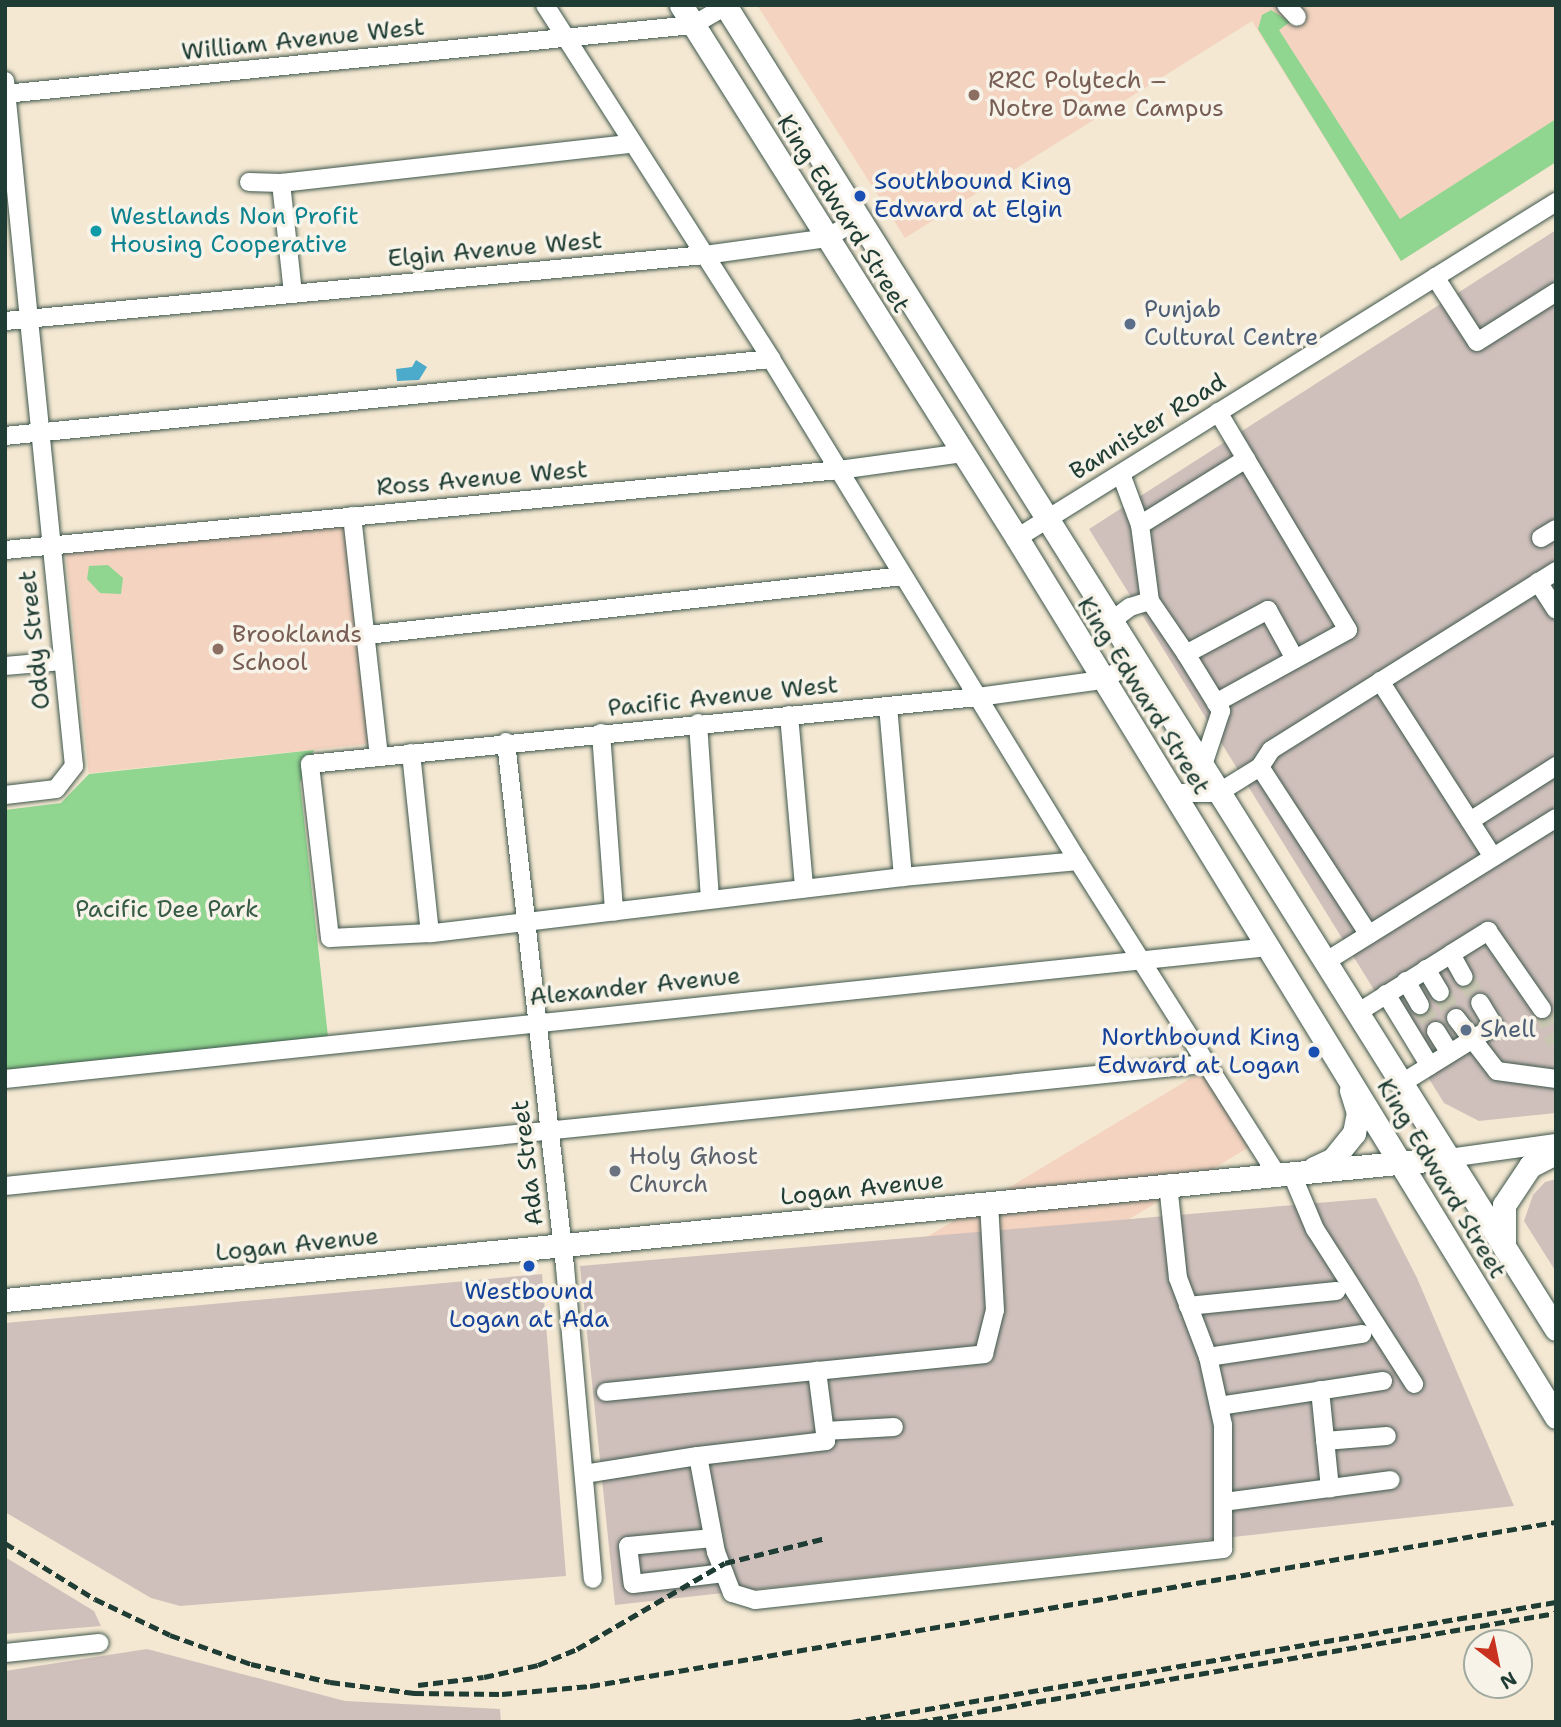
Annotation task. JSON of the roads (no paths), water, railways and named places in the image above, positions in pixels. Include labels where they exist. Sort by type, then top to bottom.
[{"type":"main road","name":"King Edward Street","points":[[681,5],[1017,538],[1556,1417]]},
{"type":"main road","name":"King Edward Street","points":[[726,6],[1135,662],[1556,1329]]},
{"type":"main road","points":[[1292,1172],[1333,1159],[1353,1133],[1358,1113],[1346,1073]]},
{"type":"main road","points":[[1504,1250],[1504,1205],[1531,1166],[1556,1153]]},
{"type":"main road","name":"Logan Avenue","points":[[5,1300],[1449,1158]]},
{"type":"street","points":[[545,5],[631,144],[771,359],[1205,1064],[1292,1172],[1315,1229],[1414,1384]]},
{"type":"street","name":"William Avenue West","points":[[6,90],[693,25],[726,6]]},
{"type":"street","name":"Oddy Street","points":[[5,794],[56,789],[71,775],[74,766],[49,546],[28,319],[13,213],[6,90]]},
{"type":"street","points":[[249,182],[281,183],[631,144]]},
{"type":"street","points":[[281,183],[293,293]]},
{"type":"street","name":"Bannister Road","points":[[1017,538],[1435,277],[1553,211]]},
{"type":"street","name":"Elgin Avenue West","points":[[5,321],[705,255],[827,238],[859,219]]},
{"type":"street","points":[[1435,277],[1477,341],[1556,292]]},
{"type":"street","points":[[5,436],[771,359]]},
{"type":"street","points":[[1216,703],[1348,630],[1218,412]]},
{"type":"street","name":"Ross Avenue West","points":[[5,550],[839,470],[964,453]]},
{"type":"street","points":[[1140,525],[1246,459]]},
{"type":"street","points":[[1121,474],[1140,525],[1150,601],[1221,710],[1220,725],[1202,768]]},
{"type":"street","points":[[352,516],[379,756]]},
{"type":"street","points":[[1172,793],[1218,793],[1260,767],[1271,750],[1556,571]]},
{"type":"street","points":[[367,635],[903,576]]},
{"type":"street","points":[[1538,582],[1556,610]]},
{"type":"street","points":[[1110,622],[1130,607],[1150,601]]},
{"type":"street","points":[[1186,654],[1268,610],[1295,659]]},
{"type":"street","points":[[5,666],[62,661]]},
{"type":"street","name":"Pacific Avenue West","points":[[430,933],[330,938],[310,764],[506,742],[978,697],[1102,680],[1135,662]]},
{"type":"street","points":[[1380,681],[1493,857]]},
{"type":"street","points":[[888,706],[903,877]]},
{"type":"street","points":[[789,715],[804,888]]},
{"type":"street","points":[[698,723],[710,899]]},
{"type":"street","points":[[601,733],[614,912]]},
{"type":"street","name":"Ada Street","points":[[506,742],[529,923],[593,1579]]},
{"type":"street","points":[[411,753],[430,933],[903,877],[1078,861]]},
{"type":"street","points":[[1470,821],[1556,766]]},
{"type":"street","points":[[1260,767],[1369,935]]},
{"type":"street","points":[[1325,962],[1556,818]]},
{"type":"street","points":[[1357,1013],[1488,931],[1542,1009]]},
{"type":"street","name":"Alexander Avenue","points":[[5,1079],[537,1021],[1142,962],[1269,947]]},
{"type":"street","points":[[1451,954],[1464,977]]},
{"type":"street","points":[[1426,969],[1440,992]]},
{"type":"street","points":[[1406,981],[1420,1005]]},
{"type":"street","points":[[1386,994],[1430,1066]]},
{"type":"street","points":[[1402,1083],[1494,1027],[1480,1003]]},
{"type":"street","points":[[1456,1018],[1470,1041],[1497,1071],[1556,1079]]},
{"type":"street","points":[[1436,1031],[1450,1053]]},
{"type":"street","points":[[5,1186],[1205,1064]]},
{"type":"street","name":"Logan Avenue","points":[[1449,1158],[1556,1143]]},
{"type":"street","points":[[698,1456],[713,1538],[724,1573],[732,1593],[755,1600],[1223,1549],[1224,1502],[1219,1406],[1208,1357],[1178,1278],[1168,1184]]},
{"type":"street","points":[[606,1391],[984,1354],[995,1310],[989,1202]]},
{"type":"street","points":[[1188,1306],[1336,1292]]},
{"type":"street","points":[[1208,1357],[1362,1334]]},
{"type":"street","points":[[584,1474],[698,1456],[826,1441],[817,1371]]},
{"type":"street","points":[[1219,1406],[1383,1381]]},
{"type":"street","points":[[1320,1390],[1329,1488]]},
{"type":"street","points":[[825,1431],[894,1427]]},
{"type":"street","points":[[1325,1441],[1387,1436]]},
{"type":"street","points":[[1224,1502],[1391,1480]]},
{"type":"street","points":[[713,1538],[628,1546],[633,1584],[724,1573]]},
{"type":"street","points":[[5,1653],[99,1643]]},
{"type":"water","points":[[416,360],[427,367],[419,380],[397,381],[396,369],[412,367]]},
{"type":"tunnel","points":[[1464,977],[1480,1003]]},
{"type":"tunnel","points":[[1440,992],[1456,1018]]},
{"type":"tunnel","points":[[1420,1005],[1436,1031]]},
{"type":"tunnel","points":[[1542,1009],[1556,1043]]},
{"type":"railway","points":[[5,1543],[95,1599],[170,1635],[251,1664],[330,1682],[414,1693],[502,1694],[590,1686],[1556,1522]]},
{"type":"railway","points":[[418,1685],[484,1677],[538,1665],[577,1649],[725,1563],[826,1538]]},
{"type":"railway","points":[[851,1722],[1556,1602]]},
{"type":"railway","points":[[918,1722],[1556,1613]]},
{"type":"place","name":"RRC Polytech – Notre Dame Campus","points":[[974,95]]},
{"type":"place","name":"Southbound King Edward at Elgin","points":[[860,196]]},
{"type":"place","name":"Westlands Non Profit Housing Cooperative","points":[[96,231]]},
{"type":"place","name":"Punjab Cultural Centre","points":[[1130,324]]},
{"type":"place","name":"Brooklands School","points":[[218,649]]},
{"type":"place","name":"Shell","points":[[1466,1030]]},
{"type":"place","name":"Northbound King Edward at Logan","points":[[1314,1052]]},
{"type":"place","name":"Holy Ghost Church","points":[[615,1171]]},
{"type":"place","name":"Westbound Logan at Ada","points":[[529,1266]]},
{"type":"park label","name":"Pacific Dee Park","points":[[167,910]]}]
